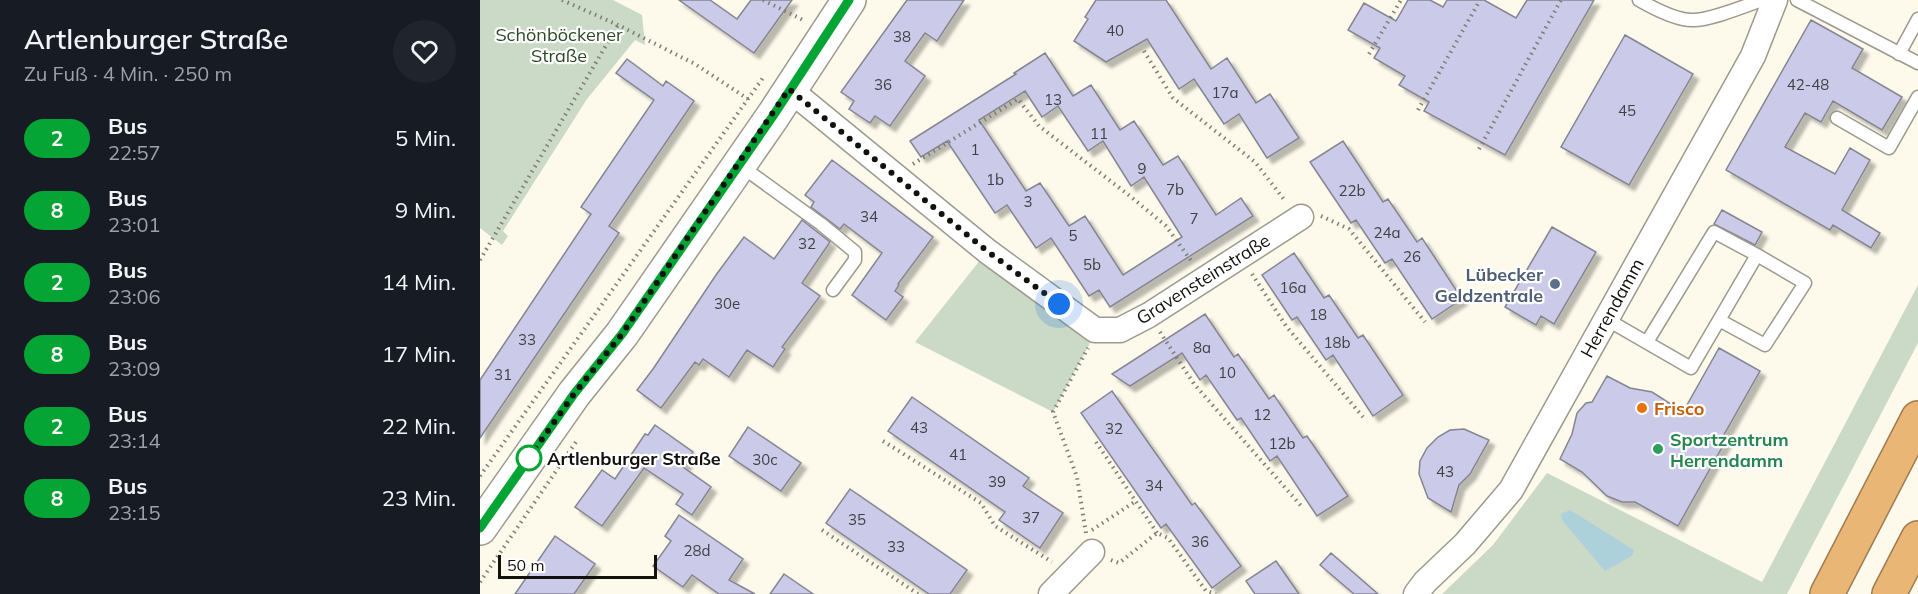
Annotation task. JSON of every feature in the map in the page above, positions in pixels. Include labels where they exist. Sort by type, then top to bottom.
[{"type":"highway","points":[[1827,594],[1918,418]]},
{"type":"highway","points":[[1890,594],[1918,538]]},
{"type":"main road","points":[[480,528],[574,394],[622,334],[739,165],[770,93],[849,0]]},
{"type":"street","name":"Herrendamm","points":[[1416,594],[1425,582],[1466,544],[1511,490],[1753,57],[1775,0]]},
{"type":"street","points":[[770,93],[894,176],[987,251],[1095,330]]},
{"type":"street","name":"Gravensteinstraße","points":[[1095,330],[1120,330],[1149,315],[1300,218]]},
{"type":"street","points":[[1051,594],[1071,574],[1089,543]]},
{"type":"lane","points":[[1639,0],[1662,12],[1692,20],[1722,14],[1762,0]]},
{"type":"lane","points":[[1797,0],[1918,63]]},
{"type":"lane","points":[[1899,54],[1918,19]]},
{"type":"lane","points":[[1838,118],[1889,148],[1918,97]]},
{"type":"lane","points":[[739,165],[821,224],[855,252],[855,260],[833,290]]},
{"type":"lane","points":[[1647,342],[1714,232],[1804,283],[1765,345],[1719,320]]},
{"type":"lane","points":[[1606,319],[1691,368],[1757,255]]},
{"type":"path","points":[[480,476],[770,93],[695,63],[562,0]]},
{"type":"path","points":[[763,0],[803,20],[807,14]]},
{"type":"path","points":[[1369,54],[1401,0]]},
{"type":"path","points":[[1418,110],[1480,0]]},
{"type":"path","points":[[1479,149],[1561,0]]},
{"type":"path","points":[[480,260],[618,25]]},
{"type":"path","points":[[1144,51],[1173,98],[1255,162],[1300,218],[1324,216],[1348,229],[1425,322]]},
{"type":"path","points":[[894,176],[1018,99],[1039,126],[1131,196],[1166,226],[1203,279]]},
{"type":"path","points":[[1240,255],[1286,326],[1363,417]]},
{"type":"path","points":[[1149,315],[1194,384],[1303,508]]},
{"type":"path","points":[[1095,330],[1087,351],[1053,412],[1077,477],[1089,543],[1119,563],[1157,533]]},
{"type":"path","points":[[883,441],[981,503],[995,526],[1071,574]]},
{"type":"path","points":[[1096,442],[1157,533],[1168,538],[1206,591],[1216,594]]},
{"type":"path","points":[[1089,543],[1136,501]]},
{"type":"path","points":[[480,582],[520,522]]},
{"type":"path","points":[[822,530],[918,594]]},
{"type":"green space","name":"Schönböckener Straße","points":[[480,0],[613,0],[642,15],[645,45],[635,40],[587,99],[503,231],[508,236],[502,245],[480,228]]},
{"type":"green space","points":[[981,259],[1090,343],[1053,412],[915,342]]},
{"type":"green space","points":[[1918,285],[1918,343],[1787,594],[1442,594],[1493,545],[1547,473],[1762,582]]},
{"type":"water","points":[[1570,510],[1634,550],[1632,556],[1605,571],[1562,520],[1561,514]]},
{"type":"building","points":[[679,0],[710,0],[737,19],[751,0],[792,0],[754,53]]},
{"type":"building","points":[[907,0],[964,0],[937,41],[925,33],[905,61],[925,76],[890,126],[875,116],[870,123],[849,109],[854,101],[841,92]]},
{"type":"building","points":[[1096,0],[1166,0],[1211,69],[1227,58],[1256,103],[1270,94],[1299,138],[1267,158],[1239,114],[1224,124],[1194,79],[1179,89],[1147,39],[1106,62],[1074,41],[1088,19],[1085,17]]},
{"type":"building","points":[[1408,0],[1430,0],[1443,7],[1447,0],[1484,0],[1516,18],[1527,0],[1594,0],[1505,155],[1424,111],[1429,102],[1399,85],[1405,76],[1374,58],[1380,48],[1348,30],[1364,3],[1396,21]]},
{"type":"building","points":[[1811,20],[1863,49],[1852,68],[1902,97],[1882,130],[1833,101],[1821,122],[1805,113],[1785,147],[1835,174],[1850,148],[1870,160],[1842,210],[1880,233],[1871,248],[1833,225],[1830,230],[1726,170]]},
{"type":"building","points":[[1625,35],[1693,74],[1629,185],[1561,147]]},
{"type":"building","points":[[1045,53],[1073,96],[1091,85],[1120,130],[1134,121],[1163,165],[1178,156],[1216,215],[1241,198],[1253,216],[1110,307],[1099,290],[1089,296],[1051,238],[1036,248],[1007,205],[995,213],[947,141],[921,157],[910,141],[1016,74],[1014,73]],"holes":[[[1025,91],[1042,117],[1058,106],[1088,151],[1103,141],[1131,186],[1144,177],[1182,237],[1123,275],[1085,216],[1069,226],[1040,183],[1026,191],[979,120]]]},
{"type":"building","points":[[627,59],[663,86],[666,81],[694,101],[609,226],[619,233],[480,438],[480,380],[591,214],[581,207],[654,100],[616,73]]},
{"type":"building","points":[[1343,141],[1383,202],[1388,199],[1417,242],[1422,238],[1462,299],[1432,319],[1392,259],[1385,263],[1356,220],[1351,223],[1310,162]]},
{"type":"building","points":[[832,160],[933,237],[898,284],[895,291],[903,297],[886,320],[852,295],[882,253],[844,224],[840,229],[811,207],[814,202],[805,195]]},
{"type":"building","points":[[1722,210],[1762,232],[1755,245],[1714,224]]},
{"type":"building","points":[[802,220],[830,242],[802,283],[820,296],[782,347],[785,349],[773,367],[747,350],[729,377],[703,359],[699,365],[695,362],[661,408],[637,390],[744,237],[774,259]]},
{"type":"building","points":[[1552,227],[1596,252],[1554,324],[1541,316],[1536,325],[1505,307]]},
{"type":"building","points":[[1294,253],[1324,298],[1329,295],[1358,338],[1363,335],[1403,395],[1373,416],[1333,355],[1326,360],[1297,317],[1292,320],[1262,275]]},
{"type":"building","points":[[1205,314],[1234,357],[1238,354],[1269,399],[1274,395],[1303,438],[1307,436],[1348,496],[1317,516],[1277,456],[1270,461],[1241,418],[1237,420],[1206,375],[1200,380],[1182,353],[1130,386],[1112,374]]},
{"type":"building","points":[[1719,348],[1760,371],[1721,440],[1725,442],[1678,526],[1635,502],[1622,502],[1607,496],[1582,472],[1560,459],[1572,434],[1577,413],[1586,403],[1592,402],[1607,376],[1630,388],[1652,392],[1683,412]]},
{"type":"building","points":[[1112,391],[1192,505],[1195,503],[1241,566],[1212,588],[1166,524],[1161,528],[1081,413]]},
{"type":"building","points":[[912,397],[1029,478],[1023,486],[1063,513],[1040,548],[999,520],[1005,512],[888,431]]},
{"type":"building","points":[[655,425],[693,452],[683,467],[711,487],[692,515],[676,504],[683,494],[644,468],[602,526],[575,507],[602,470],[615,479],[645,434],[648,435]]},
{"type":"building","points":[[748,427],[801,463],[781,491],[729,456]]},
{"type":"building","points":[[1464,429],[1489,440],[1470,474],[1459,485],[1451,512],[1428,498],[1419,474],[1420,461],[1427,448],[1438,437],[1450,430]]},
{"type":"building","points":[[850,489],[967,570],[950,594],[929,594],[826,523]]},
{"type":"building","points":[[679,515],[743,559],[729,580],[755,594],[719,594],[692,575],[683,587],[653,566],[671,541],[665,536]]},
{"type":"building","points":[[555,536],[595,564],[574,594],[515,594]]},
{"type":"building","points":[[1331,553],[1378,594],[1354,594],[1320,565]]},
{"type":"building","points":[[1276,561],[1299,594],[1255,594],[1246,581]]},
{"type":"building","points":[[784,574],[813,594],[770,594]]},
{"type":"bus line","name":"2","points":[[480,528],[574,394],[622,334],[773,116],[849,0]]},
{"type":"place","name":"Lübecker Geldzentrale","points":[[1555,284]]},
{"type":"place","name":"Frisco","points":[[1642,408]]},
{"type":"place","name":"Sportzentrum Herrendamm","points":[[1658,449]]},
{"type":"place","name":"Artlenburger Straße","points":[[529,458]]},
{"type":"route","points":[[529,458],[526,462],[574,394],[622,334],[773,116],[789,89],[987,251],[1059,304]]}]
